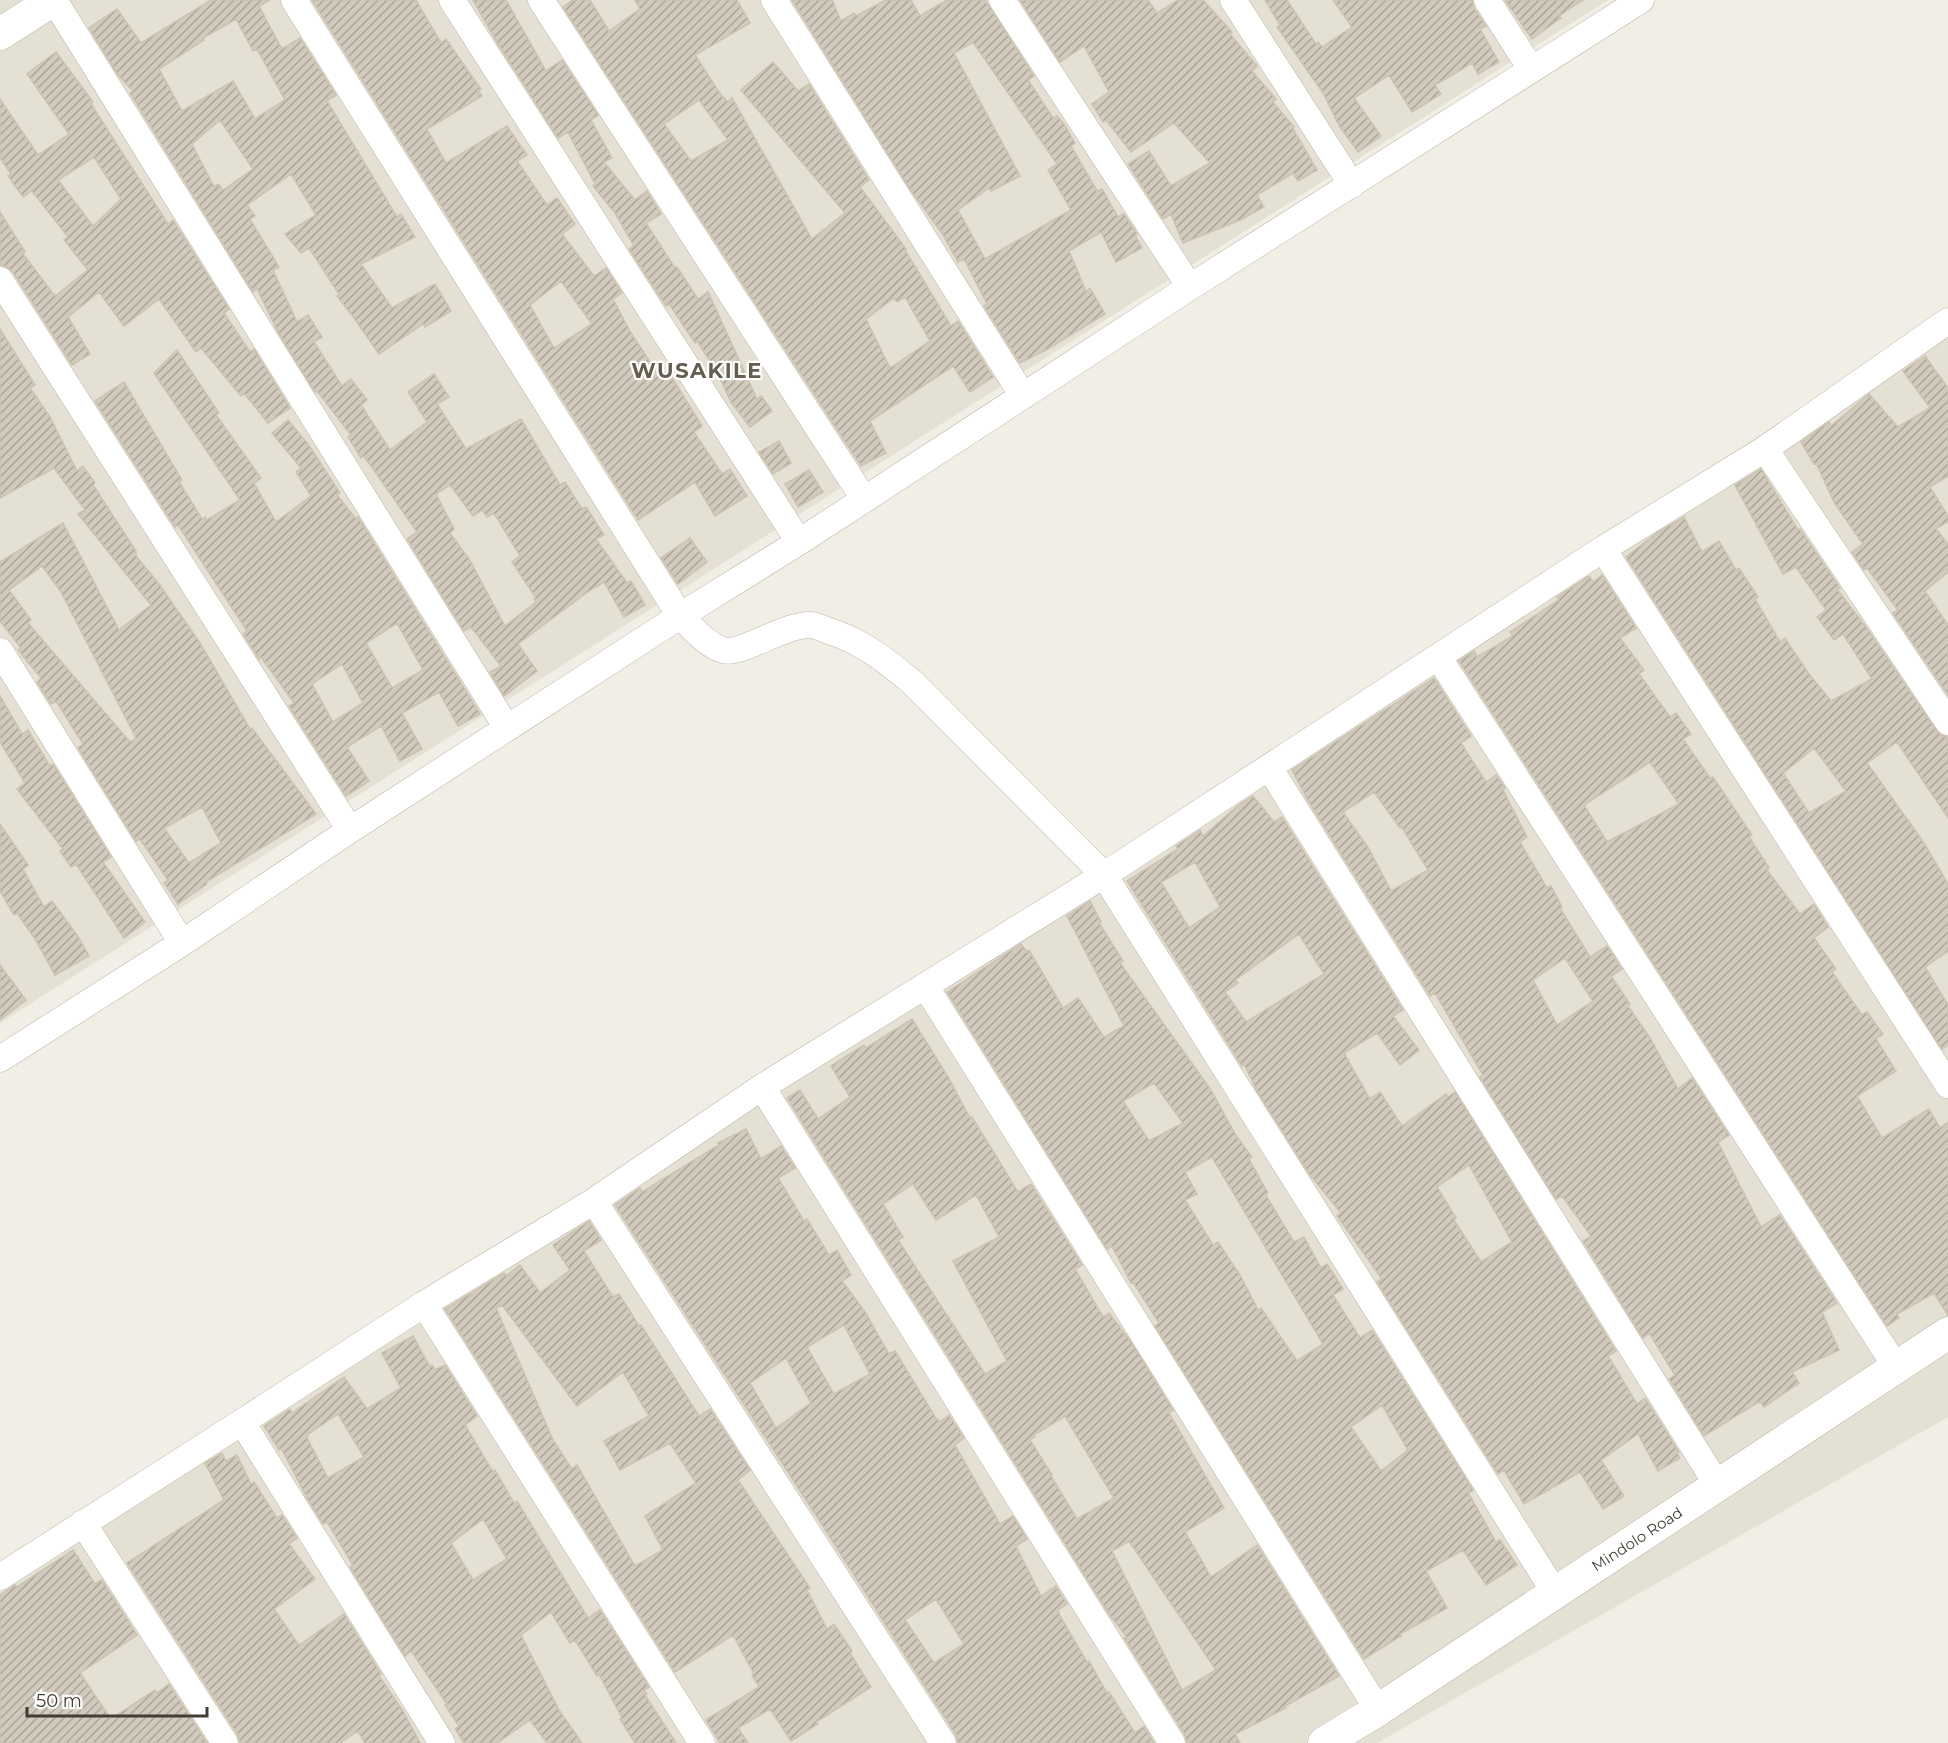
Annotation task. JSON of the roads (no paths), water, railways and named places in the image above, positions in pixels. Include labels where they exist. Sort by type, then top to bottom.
[{"type":"street","points":[[0,34],[54,0],[507,728]]},
{"type":"street","points":[[294,0],[680,616],[708,642],[725,651],[738,649],[780,631],[811,625],[841,635],[877,653],[912,682],[1104,875],[1555,1593]]},
{"type":"street","points":[[452,0],[799,542]]},
{"type":"street","points":[[541,0],[864,500]]},
{"type":"street","points":[[774,0],[1023,396]]},
{"type":"street","points":[[1002,0],[1190,287]]},
{"type":"street","points":[[1233,0],[1352,184]]},
{"type":"street","points":[[1487,0],[1531,69]]},
{"type":"street","points":[[0,1059],[182,943],[350,830],[680,616],[799,542],[1190,287],[1641,0]]},
{"type":"street","points":[[0,280],[350,830]]},
{"type":"street","points":[[0,1576],[424,1304],[594,1201],[762,1087],[1104,875],[1603,549],[1765,449],[1945,328]]},
{"type":"street","points":[[1765,449],[1948,722]]},
{"type":"street","points":[[1603,549],[1948,1085]]},
{"type":"street","points":[[0,651],[182,943]]},
{"type":"street","points":[[1439,658],[1896,1367]]},
{"type":"street","points":[[1269,767],[1718,1486]]},
{"type":"street","points":[[926,987],[1378,1710]]},
{"type":"street","points":[[762,1087],[1172,1743]]},
{"type":"street","points":[[594,1201],[943,1743]]},
{"type":"street","points":[[424,1304],[702,1743]]},
{"type":"street","name":"Mindolo Road","points":[[1324,1743],[1378,1710],[1948,1333]]},
{"type":"street","points":[[242,1422],[442,1743]]},
{"type":"street","points":[[82,1522],[225,1743]]},
{"type":"district","name":"WUSAKILE","points":[[697,370]]}]
